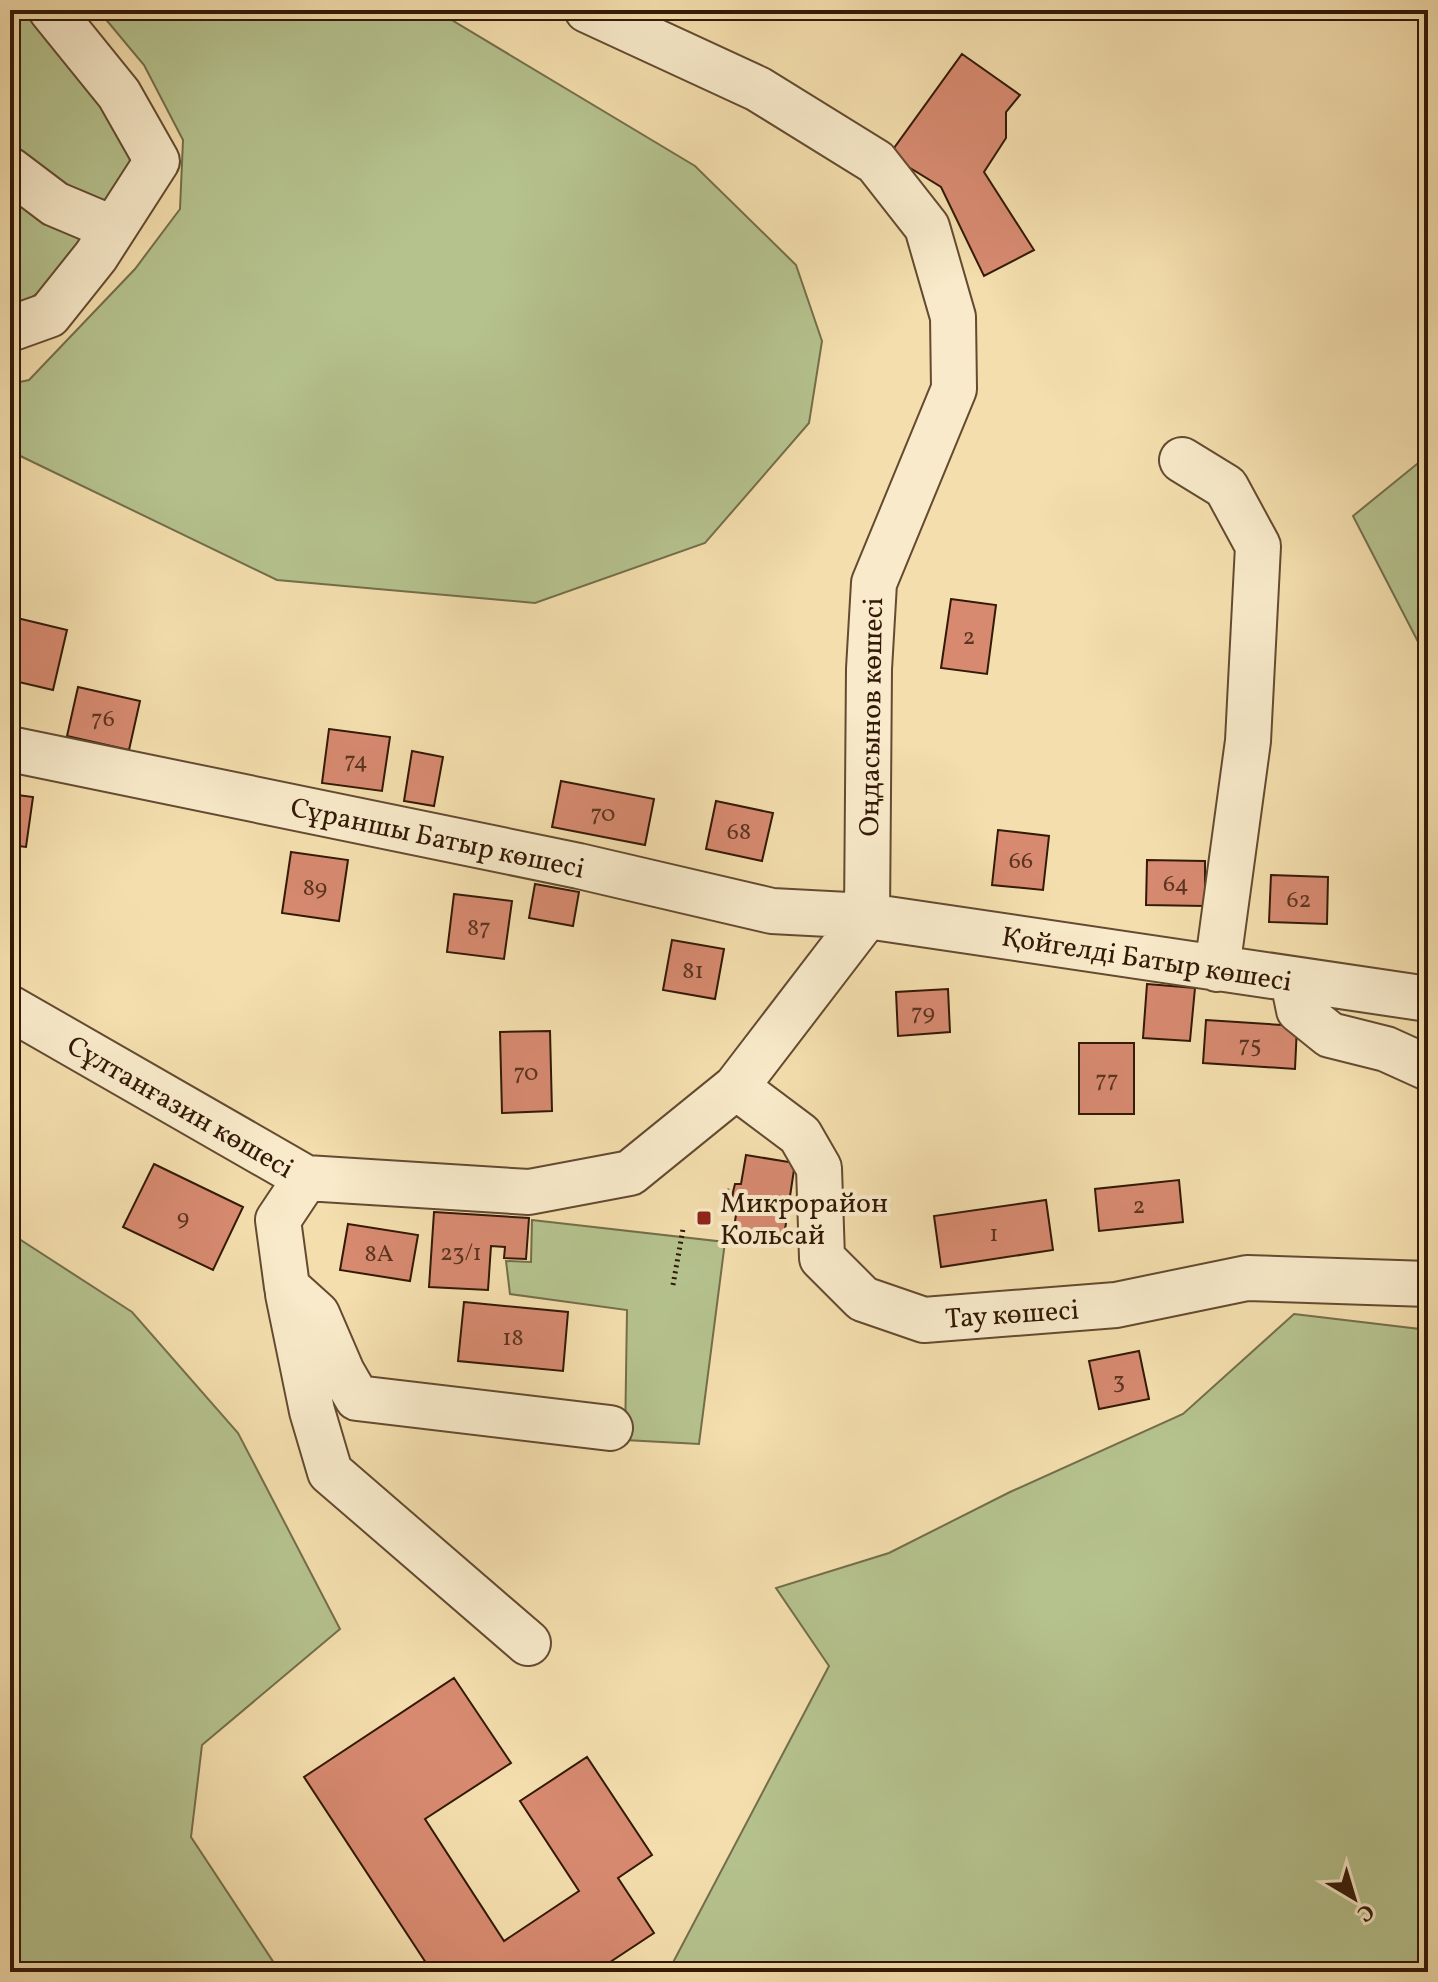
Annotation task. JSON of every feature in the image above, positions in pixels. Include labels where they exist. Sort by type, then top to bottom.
[{"type":"street","points":[[10,329],[49,315],[96,256],[157,161],[119,94],[51,10]]},
{"type":"street","name":"Оңдасынов көшесі","points":[[587,10],[758,89],[876,162],[927,227],[953,317],[954,389],[874,583],[869,669],[867,916]]},
{"type":"street","points":[[10,170],[55,204],[112,228]]},
{"type":"street","points":[[1182,460],[1226,487],[1258,546],[1248,741],[1217,969]]},
{"type":"street","name":"Сұраншы Батыр көшесі","points":[[10,749],[579,866],[772,911],[867,916]]},
{"type":"street","name":"Қойгелді Батыр көшесі","points":[[867,916],[1428,999]]},
{"type":"street","name":"Сұлтанғазин көшесі","points":[[10,1008],[306,1178],[529,1192],[630,1173],[736,1087],[867,916]]},
{"type":"street","points":[[1293,981],[1299,1010],[1330,1035],[1386,1049],[1428,1068]]},
{"type":"street","name":"Тау көшесі","points":[[736,1087],[800,1135],[819,1168],[822,1258],[863,1299],[924,1320],[1116,1305],[1247,1278],[1428,1284]]},
{"type":"street","points":[[306,1178],[278,1220],[287,1287],[312,1411],[330,1472],[528,1643]]},
{"type":"street","points":[[287,1287],[317,1314],[357,1398],[610,1428]]},
{"type":"path","points":[[673,1285],[683,1229]]},
{"type":"green space","points":[[10,10],[27,10],[81,63],[136,160],[65,273],[17,308],[10,307]]},
{"type":"green space","points":[[98,10],[435,10],[695,166],[796,265],[822,341],[809,423],[705,543],[535,603],[277,580],[10,451],[10,384],[29,380],[135,269],[180,209],[183,140],[144,65]]},
{"type":"green space","points":[[1428,455],[1428,661],[1353,516]]},
{"type":"green space","points":[[532,1220],[725,1242],[699,1444],[625,1440],[627,1310],[510,1294],[506,1261],[531,1262]]},
{"type":"green space","points":[[10,1233],[132,1312],[238,1433],[340,1629],[202,1745],[191,1837],[280,1972],[10,1972]]},
{"type":"green space","points":[[1294,1314],[1428,1330],[1428,1972],[668,1972],[829,1666],[776,1588],[889,1553],[1010,1492],[1183,1414]]},
{"type":"building","points":[[962,54],[1020,95],[1006,112],[1006,138],[984,172],[1034,250],[984,276],[941,187],[889,155]]},
{"type":"building","points":[[951,599],[996,605],[987,674],[941,668]]},
{"type":"building","points":[[13,617],[67,630],[53,690],[10,680],[10,627]]},
{"type":"building","points":[[78,687],[140,701],[129,750],[67,736]]},
{"type":"building","points":[[329,729],[390,737],[382,791],[322,783]]},
{"type":"building","points":[[412,751],[443,757],[434,806],[404,801]]},
{"type":"building","points":[[561,781],[654,799],[645,845],[552,827]]},
{"type":"building","points":[[10,794],[33,797],[26,847],[10,845]]},
{"type":"building","points":[[716,801],[773,813],[762,861],[706,849]]},
{"type":"building","points":[[998,830],[1049,836],[1043,890],[992,885]]},
{"type":"building","points":[[291,852],[348,860],[339,921],[282,913]]},
{"type":"building","points":[[1147,860],[1205,861],[1205,906],[1146,905]]},
{"type":"building","points":[[1271,875],[1328,877],[1327,924],[1269,922]]},
{"type":"building","points":[[535,884],[579,892],[573,926],[529,918]]},
{"type":"building","points":[[454,894],[512,901],[504,959],[447,952]]},
{"type":"building","points":[[672,940],[724,949],[715,999],[663,990]]},
{"type":"building","points":[[1147,984],[1195,988],[1190,1041],[1143,1038]]},
{"type":"building","points":[[948,989],[950,1032],[898,1036],[896,992]]},
{"type":"building","points":[[1206,1020],[1297,1026],[1295,1069],[1203,1063]]},
{"type":"building","points":[[550,1031],[552,1111],[502,1113],[500,1032]]},
{"type":"building","points":[[1079,1043],[1134,1043],[1134,1114],[1079,1114]]},
{"type":"building","points":[[746,1155],[795,1163],[783,1243],[733,1235],[738,1201],[732,1200],[733,1192],[735,1184],[741,1184]]},
{"type":"building","points":[[154,1164],[243,1207],[213,1270],[123,1227]]},
{"type":"building","points":[[1179,1180],[1183,1222],[1099,1231],[1095,1189]]},
{"type":"building","points":[[1046,1200],[1053,1250],[941,1267],[934,1216]]},
{"type":"building","points":[[434,1212],[529,1218],[526,1259],[504,1258],[505,1247],[491,1246],[488,1290],[429,1287]]},
{"type":"building","points":[[348,1224],[418,1235],[410,1281],[340,1270]]},
{"type":"building","points":[[464,1302],[568,1312],[563,1371],[458,1361]]},
{"type":"building","points":[[1139,1351],[1149,1399],[1099,1409],[1089,1361]]},
{"type":"building","points":[[454,1678],[511,1763],[425,1819],[504,1941],[579,1891],[520,1801],[587,1757],[652,1855],[618,1878],[654,1933],[595,1972],[432,1972],[304,1777]]},
{"type":"place","name":"Микрорайон Кольсай","points":[[704,1218]]}]
